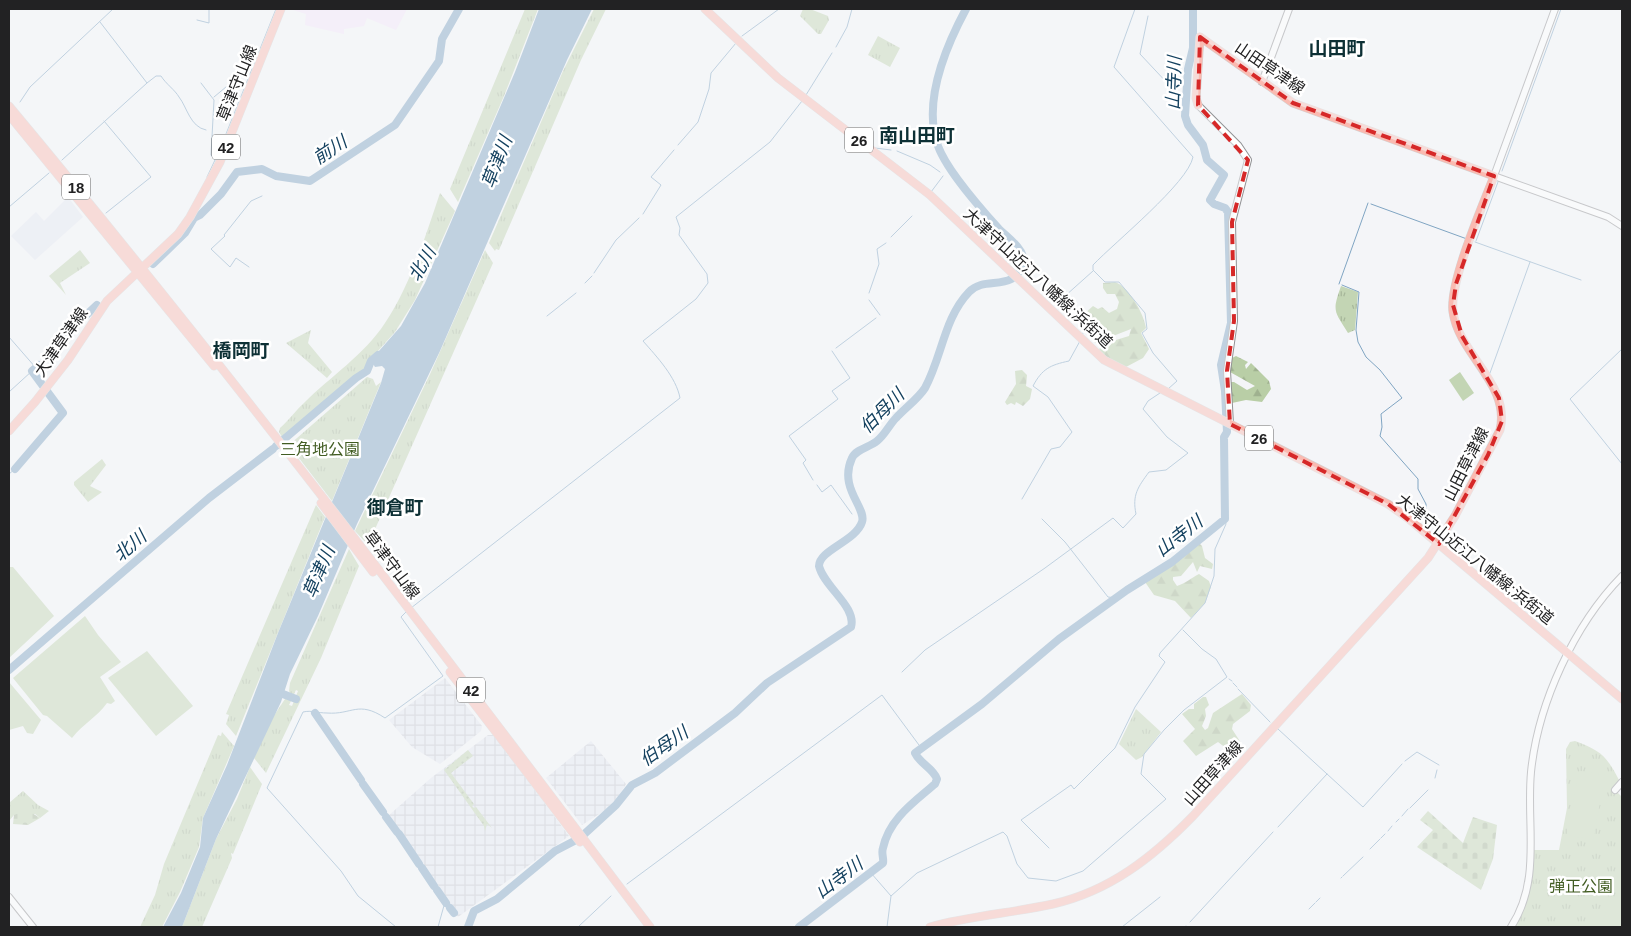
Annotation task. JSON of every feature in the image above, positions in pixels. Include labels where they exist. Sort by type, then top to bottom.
[{"type":"main road","name":"草津守山線","points":[[281,9],[214,175],[184,225],[140,270],[269,431],[577,835],[644,927]]},
{"type":"main road","name":"大津守山近江八幡線;浜街道","points":[[705,9],[778,78],[928,193],[1109,363],[1381,500],[1409,519],[1622,699]]},
{"type":"main road","name":"山田草津線","points":[[930,927],[1055,903],[1080,896],[1120,877],[1155,853],[1199,809],[1439,544],[1498,436],[1502,421],[1498,398],[1462,336],[1454,316],[1453,305],[1456,284],[1494,176],[1293,103],[1200,37],[1196,98],[1198,105]]},
{"type":"main road","name":"18","points":[[9,106],[140,270]]},
{"type":"main road","name":"18","points":[[9,115],[140,270]]},
{"type":"main road","name":"大津草津線","points":[[9,431],[36,402],[68,360],[107,301],[140,270]]},
{"type":"main road","name":"草津守山線","points":[[586,847],[650,927]]},
{"type":"street","points":[[1262,82],[1289,9]]},
{"type":"street","points":[[1555,9],[1494,176],[1608,218],[1622,226]]},
{"type":"street","points":[[1198,105],[1238,145],[1248,160],[1232,222],[1234,321],[1228,371],[1230,424]]},
{"type":"street","points":[[1511,927],[1522,907],[1530,882],[1530,790],[1540,728],[1566,652],[1601,600],[1622,576]]},
{"type":"street","points":[[1615,790],[1622,782]]},
{"type":"street","points":[[9,897],[34,927]]},
{"type":"highlighted area","points":[[1200,37],[1293,103],[1494,176],[1456,284],[1453,305],[1462,336],[1499,398],[1502,421],[1488,455],[1439,544],[1388,504],[1230,424],[1227,371],[1234,321],[1232,222],[1248,160],[1198,105]]},
{"type":"shaded area","points":[[290,9],[407,9],[396,30],[367,18],[364,26],[344,29],[344,34],[305,25],[306,14]]},
{"type":"shaded area","points":[[68,197],[83,217],[35,260],[11,236],[36,212],[44,221]]},
{"type":"shaded area","points":[[445,678],[482,726],[481,731],[440,764],[412,747],[389,720]]},
{"type":"shaded area","points":[[488,735],[494,735],[569,836],[458,917],[388,816],[431,778]]},
{"type":"shaded area","points":[[591,741],[626,784],[618,797],[604,811],[582,825],[546,778]]},
{"type":"green space","points":[[525,9],[538,9],[504,96],[458,202],[450,189]]},
{"type":"green space","points":[[594,9],[606,9],[581,60],[499,250],[496,249],[495,251],[489,243],[563,71]]},
{"type":"green space","points":[[803,9],[810,9],[828,16],[829,20],[821,34],[818,34],[800,16]]},
{"type":"green space","points":[[878,36],[900,48],[890,67],[868,55]]},
{"type":"green space","points":[[440,193],[455,211],[415,300],[395,332],[369,361],[365,371],[357,374],[282,437],[279,432],[280,428],[314,393],[377,335],[385,323],[410,276]]},
{"type":"green space","points":[[80,250],[90,263],[60,283],[66,295],[49,276]]},
{"type":"green space","points":[[485,250],[493,263],[368,545],[355,531],[431,372]]},
{"type":"green space","points":[[1115,282],[1125,289],[1139,309],[1146,328],[1141,333],[1149,349],[1143,358],[1126,367],[1103,355],[1099,349],[1106,343],[1129,336],[1131,329],[1095,343],[1083,315],[1093,306],[1098,309],[1102,307],[1109,313],[1117,309],[1119,302],[1115,294],[1107,294],[1103,288],[1103,283]]},
{"type":"green space","points":[[1341,286],[1358,292],[1355,330],[1348,333],[1336,311],[1336,301]]},
{"type":"green space","points":[[311,330],[308,343],[332,372],[327,378],[286,343]]},
{"type":"green space","points":[[1236,356],[1248,362],[1245,365],[1246,369],[1251,363],[1269,381],[1271,389],[1262,402],[1246,400],[1232,403],[1230,382],[1234,382],[1247,390],[1255,386],[1230,372],[1232,358]]},
{"type":"green space","points":[[1022,370],[1027,375],[1026,386],[1032,389],[1030,399],[1023,406],[1016,402],[1015,405],[1011,403],[1007,405],[1005,402],[1016,384],[1015,371]]},
{"type":"green space","points":[[1460,372],[1474,393],[1463,401],[1449,380]]},
{"type":"green space","name":"三角地公園","points":[[367,377],[373,379],[376,386],[381,382],[332,501],[289,445]]},
{"type":"green space","points":[[102,459],[106,465],[90,486],[102,492],[88,502],[74,485],[74,482]]},
{"type":"green space","points":[[316,505],[325,517],[236,736],[226,724],[229,715],[226,714]]},
{"type":"green space","points":[[1198,542],[1202,546],[1205,558],[1213,564],[1212,569],[1200,566],[1197,572],[1193,562],[1181,576],[1173,577],[1177,586],[1199,574],[1209,581],[1211,587],[1205,603],[1191,618],[1175,601],[1154,595],[1145,582],[1148,578],[1161,572],[1178,559],[1182,559],[1185,552]]},
{"type":"green space","points":[[349,549],[359,566],[321,658],[266,773],[254,758],[273,717],[285,699],[292,699],[289,705],[292,706],[298,691],[296,690],[293,696],[291,695],[289,691],[290,683]]},
{"type":"green space","points":[[9,567],[13,567],[54,616],[9,658]]},
{"type":"green space","points":[[85,616],[121,662],[100,677],[115,701],[111,704],[107,703],[72,738],[47,716],[43,715],[13,678]]},
{"type":"green space","points":[[147,651],[193,706],[156,736],[108,678]]},
{"type":"green space","points":[[9,682],[41,720],[33,734],[27,733],[23,726],[9,730]]},
{"type":"green space","points":[[1242,694],[1251,705],[1250,711],[1233,724],[1232,729],[1243,746],[1242,750],[1235,755],[1218,742],[1196,756],[1183,741],[1195,729],[1182,714],[1189,709],[1194,709],[1194,704],[1203,697],[1206,697],[1209,705],[1205,709],[1206,716],[1202,726],[1205,730],[1208,728],[1213,713]]},
{"type":"green space","points":[[1136,709],[1161,732],[1142,757],[1136,760],[1119,744]]},
{"type":"green space","points":[[222,732],[234,746],[203,818],[199,847],[180,892],[162,927],[140,927],[155,895],[164,864],[218,735],[221,736]]},
{"type":"green space","name":"弾正公園","points":[[1575,741],[1602,755],[1619,780],[1614,789],[1622,797],[1622,927],[1514,927],[1529,890],[1533,871],[1534,850],[1559,850],[1567,808],[1566,749],[1570,742]]},
{"type":"green space","points":[[468,750],[473,756],[451,773],[474,804],[472,806],[476,807],[492,828],[487,824],[485,831],[484,826],[444,770]]},
{"type":"green space","points":[[250,767],[262,784],[233,854],[231,853],[232,858],[202,927],[182,927],[216,839],[237,799]]},
{"type":"green space","points":[[1579,771],[1605,775],[1593,840],[1567,835]]},
{"type":"green space","points":[[23,791],[38,805],[49,811],[40,818],[35,814],[14,815],[9,821],[9,803]]},
{"type":"green space","points":[[27,810],[40,818],[28,825],[13,824],[14,815]]},
{"type":"green space","points":[[1428,811],[1463,843],[1473,817],[1497,825],[1493,859],[1481,890],[1417,847],[1433,830],[1420,820]]},
{"type":"green space","points":[[1622,894],[1622,927],[1601,927],[1607,909]]},
{"type":"water","name":"草津川","points":[[539,9],[592,9],[567,60],[440,351],[357,524],[318,616],[290,674],[281,702],[216,839],[182,927],[163,927],[181,893],[200,847],[203,818],[227,765],[278,633],[381,383],[385,369],[382,366],[375,367],[371,360],[401,326],[425,283],[515,72]]},
{"type":"waterway","points":[[20,102],[30,87],[113,9]]},
{"type":"waterway","points":[[197,20],[209,23],[209,9]]},
{"type":"waterway","points":[[218,154],[276,9]]},
{"type":"waterway","name":"前川","points":[[153,264],[185,233],[194,218],[200,215],[221,194],[237,172],[262,169],[276,176],[310,181],[395,125],[439,61],[442,39],[459,9]]},
{"type":"waterway","points":[[742,36],[779,9]]},
{"type":"waterway","points":[[836,47],[847,27],[852,9]]},
{"type":"waterway","name":"伯母川","points":[[468,927],[474,911],[497,899],[555,851],[580,838],[616,805],[632,785],[655,773],[735,713],[767,683],[851,627],[852,619],[845,604],[827,582],[819,566],[825,555],[853,535],[862,522],[861,510],[850,488],[848,479],[852,458],[857,452],[880,439],[900,414],[925,388],[954,314],[969,292],[983,284],[1007,281],[1014,278],[1024,261],[1018,248],[983,211],[949,167],[938,146],[934,129],[934,94],[938,76],[958,24],[966,9]]},
{"type":"waterway","points":[[1135,9],[1114,67],[1193,157],[1188,168],[1165,197],[1093,265],[1093,270],[1105,282],[1119,282],[1145,313],[1147,329],[1142,333],[1153,353],[1177,381],[1168,389]]},
{"type":"waterway","name":"山寺川","points":[[799,927],[883,863],[882,850],[891,828],[903,812],[935,784],[937,779],[915,753],[982,704],[1059,639],[1127,590],[1172,562],[1225,519],[1224,437],[1227,432],[1225,391],[1221,365],[1231,323],[1228,212],[1225,208],[1214,204],[1210,200],[1224,175],[1207,160],[1203,145],[1188,125],[1185,116],[1188,69],[1193,48],[1193,9]]},
{"type":"waterway","points":[[1502,171],[1561,9]]},
{"type":"waterway","points":[[1148,16],[1140,54],[1185,102]]},
{"type":"waterway","points":[[62,160],[147,83],[100,22]]},
{"type":"waterway","points":[[678,145],[698,122],[709,89],[711,73],[736,43]]},
{"type":"waterway","points":[[806,95],[832,53]]},
{"type":"waterway","points":[[214,97],[251,66],[253,67]]},
{"type":"waterway","points":[[147,83],[156,76],[161,76],[177,94],[196,125],[206,130]]},
{"type":"waterway","points":[[201,83],[214,100],[211,155],[215,160]]},
{"type":"waterway","points":[[411,608],[680,398],[670,375],[643,341],[696,299],[708,283],[707,274],[679,235],[680,228],[676,217],[770,142],[802,101]]},
{"type":"waterway","points":[[806,104],[836,127]]},
{"type":"waterway","points":[[104,121],[151,177],[106,213]]},
{"type":"waterway","points":[[847,136],[850,141],[862,147]]},
{"type":"waterway","points":[[875,148],[891,150]]},
{"type":"waterway","points":[[643,214],[661,185],[651,177],[674,150]]},
{"type":"waterway","points":[[897,151],[930,165],[940,172]]},
{"type":"waterway","points":[[207,177],[215,160]]},
{"type":"waterway","points":[[9,207],[49,173]]},
{"type":"waterway","points":[[931,192],[943,176]]},
{"type":"waterway","points":[[1476,241],[1498,182]]},
{"type":"waterway","points":[[249,267],[236,258],[230,267],[211,249],[225,236],[251,201],[262,196]]},
{"type":"waterway","points":[[1339,284],[1368,203]]},
{"type":"waterway","points":[[1371,204],[1467,239]]},
{"type":"waterway","points":[[891,237],[912,216]]},
{"type":"waterway","points":[[594,273],[616,240],[639,218]]},
{"type":"waterway","points":[[1475,242],[1581,280]]},
{"type":"waterway","points":[[869,293],[879,264],[877,249],[886,243]]},
{"type":"waterway","points":[[1490,373],[1530,262]]},
{"type":"waterway","points":[[1082,335],[1085,329],[1079,315],[1065,296],[1093,271]]},
{"type":"waterway","points":[[585,283],[592,276]]},
{"type":"waterway","points":[[1342,285],[1359,292],[1356,330],[1358,342],[1366,357],[1380,370],[1402,398],[1381,414],[1382,427],[1380,436],[1418,479],[1418,489],[1426,504],[1426,514],[1424,514],[1419,523]]},
{"type":"waterway","points":[[547,316],[576,293]]},
{"type":"waterway","points":[[869,300],[880,315]]},
{"type":"waterway","name":"前川","points":[[51,348],[97,305]]},
{"type":"waterway","points":[[836,348],[876,318]]},
{"type":"waterway","points":[[9,337],[36,368]]},
{"type":"waterway","points":[[1022,499],[1051,449],[1060,447],[1072,432],[1048,397],[1033,386],[1040,375],[1047,369],[1069,361],[1080,341]]},
{"type":"waterway","points":[[1622,349],[1570,399],[1622,464]]},
{"type":"waterway","points":[[813,480],[803,463],[806,460],[789,436],[838,399],[832,391],[850,378],[832,351]]},
{"type":"waterway","name":"北川","points":[[276,446],[356,378],[367,371],[371,361],[378,355]]},
{"type":"waterway","name":"前川","points":[[15,469],[63,413],[32,371],[39,365]]},
{"type":"waterway","points":[[9,392],[32,371]]},
{"type":"waterway","points":[[902,672],[925,650],[1045,568],[1113,518],[1123,528],[1136,514],[1135,496],[1149,472],[1166,470],[1188,453],[1167,437],[1143,409],[1148,401],[1160,393]]},
{"type":"waterway","name":"北川","points":[[9,670],[209,498],[273,449]]},
{"type":"waterway","name":"前川","points":[[9,474],[15,469]]},
{"type":"waterway","points":[[817,485],[822,492],[831,485],[852,514]]},
{"type":"waterway","points":[[1042,519],[1065,542],[1108,597],[1116,598]]},
{"type":"waterway","points":[[1049,848],[1021,820],[1071,785],[1074,789],[1115,748],[1135,707],[1165,662],[1159,656],[1160,653],[1205,603],[1214,576],[1215,549],[1226,524],[1225,519]]},
{"type":"waterway","points":[[396,927],[358,896],[341,871],[267,788],[303,712],[336,713],[361,709],[368,710],[385,718],[443,676],[401,617],[406,612]]},
{"type":"waterway","points":[[871,873],[891,896],[917,873],[1003,832],[1007,836],[1017,864],[1028,878],[1056,881],[1083,871],[1166,799],[1141,774],[1144,754],[1184,710],[1227,677],[1216,659],[1202,649],[1183,630]]},
{"type":"waterway","points":[[1233,683],[1237,687]]},
{"type":"waterway","points":[[1238,689],[1270,722]]},
{"type":"waterway","points":[[275,691],[296,699]]},
{"type":"waterway","points":[[627,884],[882,695],[919,745]]},
{"type":"waterway","points":[[315,713],[361,780]]},
{"type":"waterway","points":[[1278,729],[1363,807],[1402,764]]},
{"type":"waterway","points":[[1405,761],[1417,752],[1439,765]]},
{"type":"waterway","points":[[1435,778],[1437,770]]},
{"type":"waterway","points":[[1278,827],[1327,774]]},
{"type":"waterway","points":[[363,784],[383,812]]},
{"type":"waterway","points":[[1410,808],[1428,790]]},
{"type":"waterway","points":[[1402,816],[1408,809]]},
{"type":"waterway","points":[[386,817],[397,832]]},
{"type":"waterway","points":[[1396,822],[1399,819]]},
{"type":"waterway","points":[[1388,831],[1392,826]]},
{"type":"waterway","points":[[1190,922],[1273,832]]},
{"type":"waterway","points":[[399,834],[419,864]]},
{"type":"waterway","points":[[1381,838],[1385,834]]},
{"type":"waterway","points":[[1370,849],[1380,839]]},
{"type":"waterway","points":[[1343,876],[1363,857]]},
{"type":"waterway","points":[[422,868],[434,886]]},
{"type":"waterway","points":[[437,890],[446,903]]},
{"type":"waterway","points":[[578,927],[611,896]]},
{"type":"waterway","points":[[887,927],[891,896]]},
{"type":"waterway","points":[[1122,927],[1160,897]]},
{"type":"waterway","points":[[1316,902],[1320,898]]},
{"type":"waterway","points":[[438,927],[445,902]]},
{"type":"waterway","points":[[1309,909],[1315,903]]},
{"type":"waterway","points":[[450,908],[454,913]]},
{"type":"district","name":"山田町","points":[[1337,48]]},
{"type":"district","name":"南山田町","points":[[917,135]]},
{"type":"district","name":"橋岡町","points":[[241,350]]},
{"type":"district","name":"御倉町","points":[[395,507]]}]
